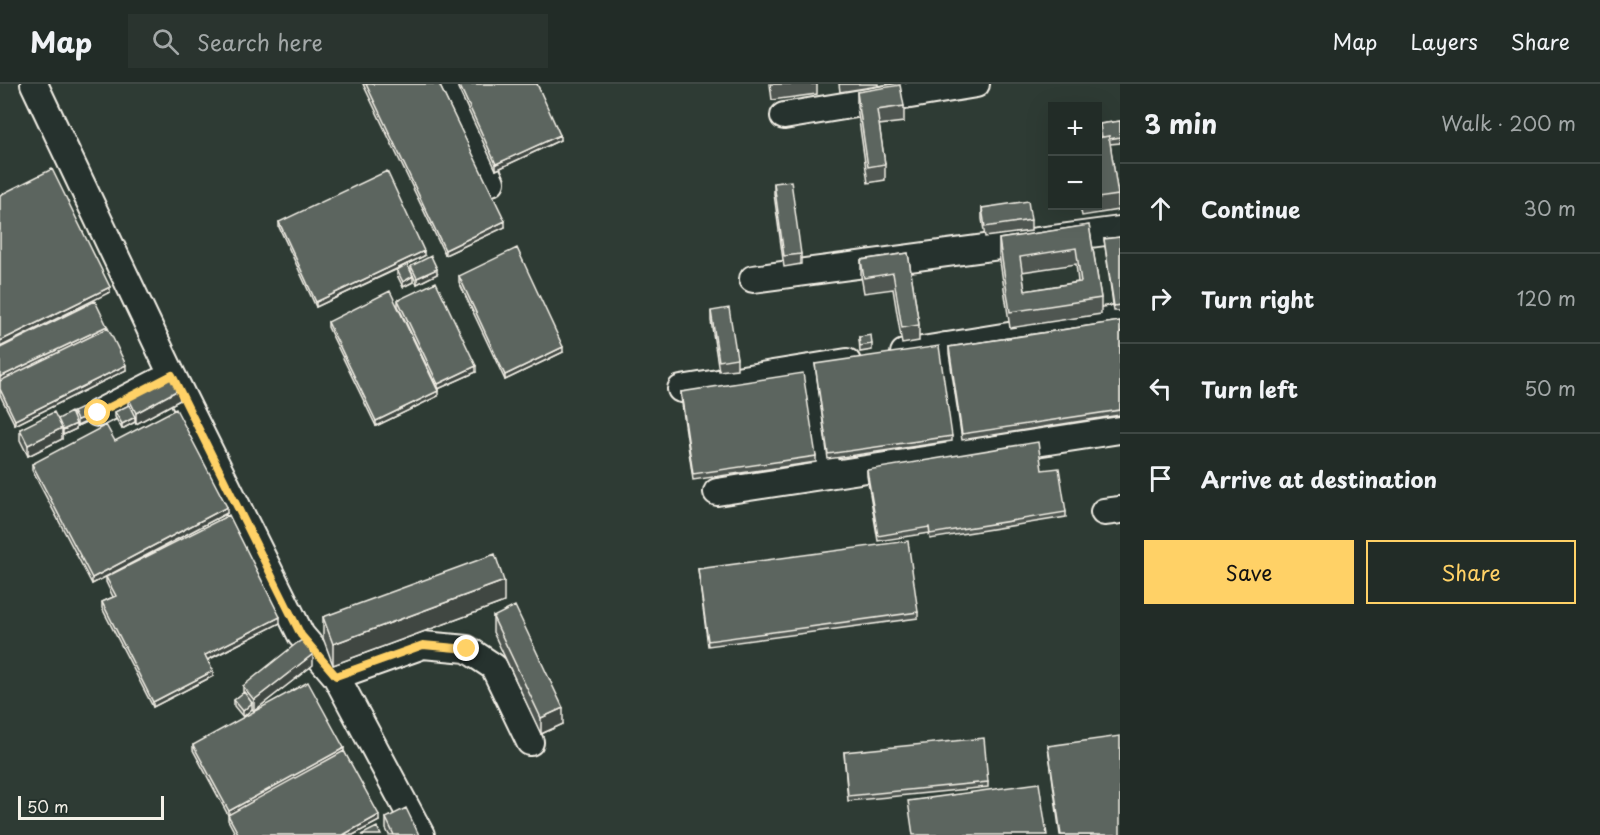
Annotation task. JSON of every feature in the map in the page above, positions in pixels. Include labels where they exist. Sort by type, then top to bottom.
[{"type":"lane","points":[[34,84],[172,375],[301,635],[336,676],[421,835]]},
{"type":"lane","points":[[447,84],[491,182]]},
{"type":"lane","points":[[784,116],[976,84]]},
{"type":"lane","points":[[753,279],[1120,230]]},
{"type":"lane","points":[[681,389],[945,346],[1070,338],[1120,318]]},
{"type":"lane","points":[[945,346],[960,447]]},
{"type":"lane","points":[[810,368],[825,464]]},
{"type":"lane","points":[[98,413],[172,375]]},
{"type":"lane","points":[[717,492],[1120,430]]},
{"type":"lane","points":[[336,676],[423,645],[467,649],[494,667],[530,741]]},
{"type":"building","points":[[366,84],[439,84],[505,221],[445,250]]},
{"type":"building","points":[[459,84],[537,84],[560,135],[496,164]]},
{"type":"building","points":[[900,85],[904,106],[877,110],[885,164],[868,167],[857,92]]},
{"type":"building","points":[[1120,121],[1120,137],[1109,139],[1109,136],[1102,137],[1102,124]]},
{"type":"building","points":[[1109,136],[1118,195],[1102,197],[1102,156],[1102,137]]},
{"type":"building","points":[[52,169],[110,287],[0,341],[0,195]]},
{"type":"building","points":[[387,171],[424,251],[316,302],[279,222]]},
{"type":"building","points":[[791,181],[801,254],[784,256],[774,183]]},
{"type":"building","points":[[1028,201],[1031,220],[985,227],[982,208]]},
{"type":"building","points":[[1089,225],[1101,298],[1010,312],[999,239]],"holes":[[[1076,248],[1081,282],[1025,291],[1020,257]]]},
{"type":"building","points":[[1120,237],[1120,305],[1114,306],[1104,239]]},
{"type":"building","points":[[517,248],[563,347],[505,375],[459,276]]},
{"type":"building","points":[[908,253],[919,325],[902,328],[893,273],[864,278],[861,260]]},
{"type":"building","points":[[431,256],[437,269],[417,278],[411,266]]},
{"type":"building","points":[[407,264],[413,276],[403,282],[397,270]]},
{"type":"building","points":[[436,282],[476,366],[438,384],[398,300]]},
{"type":"building","points":[[390,291],[438,391],[376,421],[328,322]]},
{"type":"building","points":[[95,301],[107,326],[0,377],[0,348]]},
{"type":"building","points":[[729,308],[737,358],[719,361],[711,311]]},
{"type":"building","points":[[1120,321],[1120,410],[962,434],[949,347]]},
{"type":"building","points":[[108,328],[126,365],[15,420],[0,389],[0,381]]},
{"type":"building","points":[[871,335],[872,344],[860,346],[859,337]]},
{"type":"building","points":[[939,346],[952,436],[828,454],[815,364]]},
{"type":"building","points":[[172,373],[180,389],[136,413],[128,397]]},
{"type":"building","points":[[803,373],[816,456],[693,474],[681,392]]},
{"type":"building","points":[[129,405],[135,417],[122,424],[115,412]]},
{"type":"building","points":[[84,407],[88,416],[77,420],[73,412]]},
{"type":"building","points":[[176,409],[227,507],[92,578],[32,464],[106,425],[115,441]]},
{"type":"building","points":[[54,412],[62,428],[28,445],[20,429]]},
{"type":"building","points":[[71,412],[76,424],[63,430],[58,419]]},
{"type":"building","points":[[1038,442],[1042,470],[1059,468],[1066,512],[930,534],[929,527],[878,536],[867,470]]},
{"type":"building","points":[[229,515],[280,617],[205,655],[213,671],[153,702],[102,602],[116,596],[106,577]]},
{"type":"building","points":[[908,541],[918,612],[708,641],[698,569]]},
{"type":"building","points":[[495,554],[504,581],[333,644],[323,617]]},
{"type":"building","points":[[515,606],[563,708],[541,718],[493,617]]},
{"type":"building","points":[[305,638],[313,654],[254,700],[243,686]]},
{"type":"building","points":[[308,682],[344,748],[229,811],[193,745]]},
{"type":"building","points":[[244,692],[252,703],[243,711],[234,700]]},
{"type":"building","points":[[1120,736],[1120,835],[1061,835],[1048,746]]},
{"type":"building","points":[[984,738],[988,782],[848,796],[844,752]]},
{"type":"building","points":[[344,751],[379,815],[343,835],[239,835],[228,815]]},
{"type":"building","points":[[1039,783],[1047,835],[913,835],[908,801]]},
{"type":"building","points":[[406,808],[419,835],[394,835],[386,818]]},
{"type":"building","points":[[377,827],[381,835],[361,835]]},
{"type":"route","points":[[98,413],[172,375],[301,635],[336,676],[423,645],[467,649]]}]
